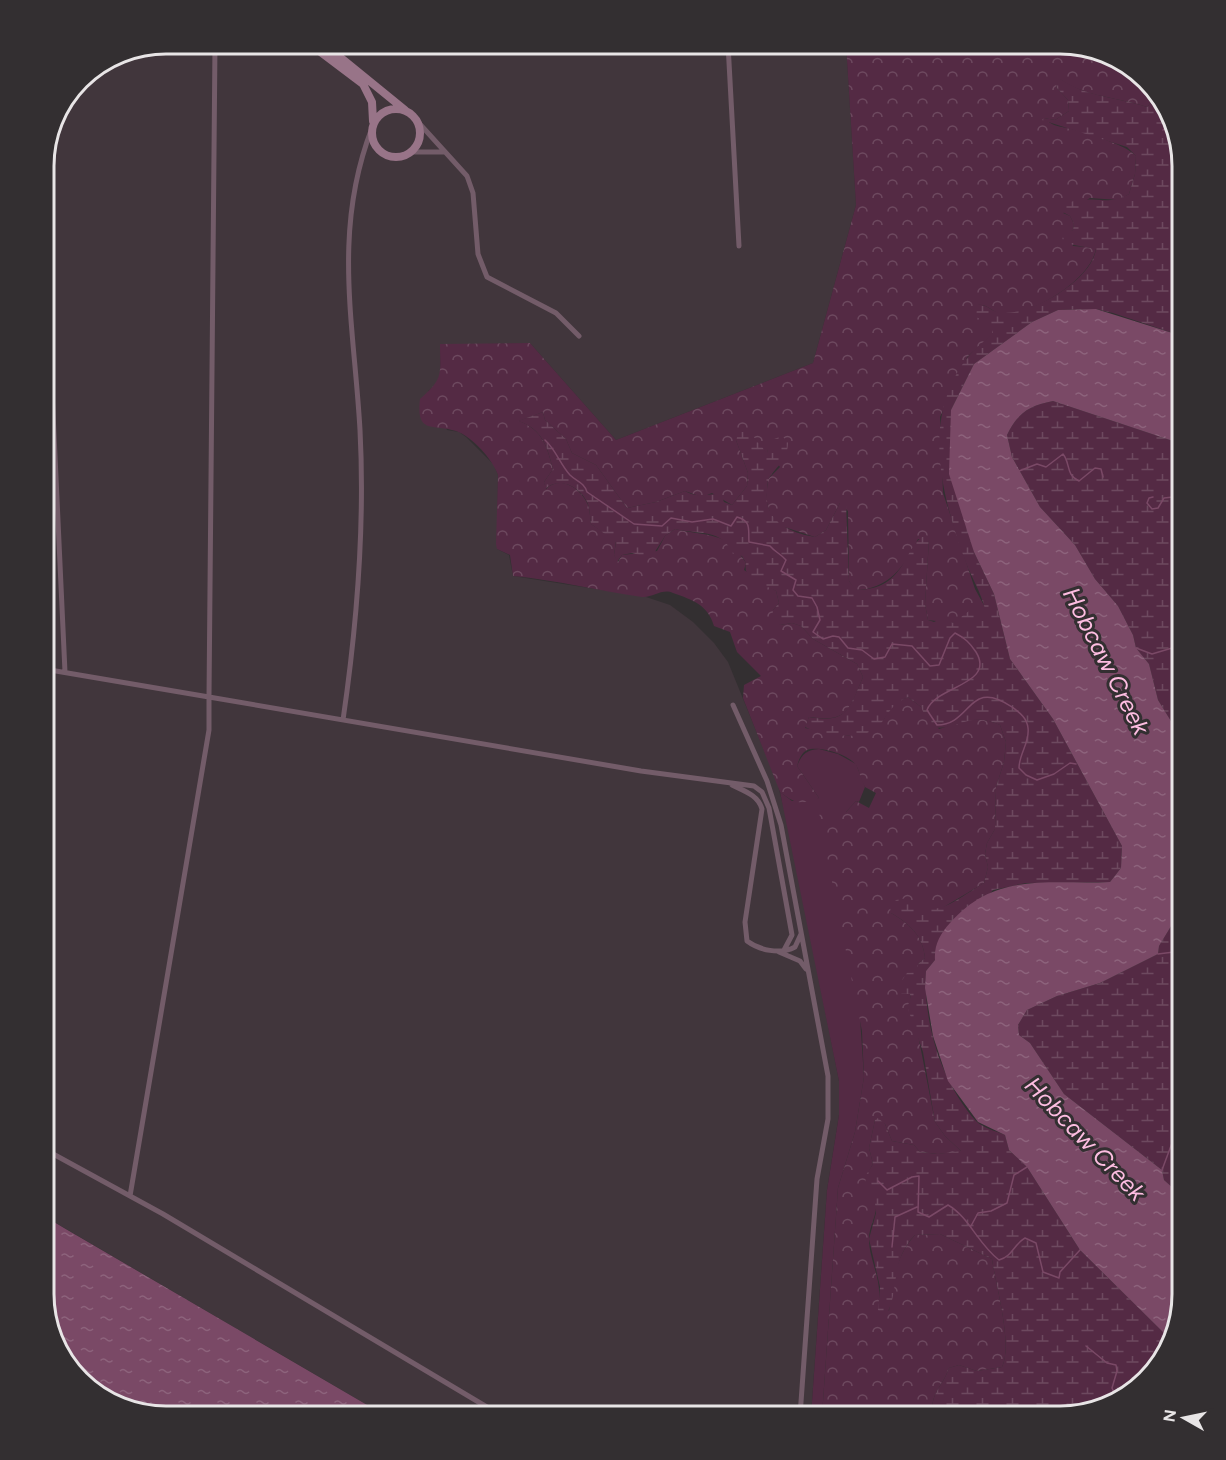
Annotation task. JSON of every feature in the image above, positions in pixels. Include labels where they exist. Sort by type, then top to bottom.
[{"type":"main road","points":[[323,54],[363,84],[372,102],[375,145],[385,155],[396,157],[411,152],[420,138],[418,122],[340,54]]},
{"type":"main road","points":[[372,126],[385,111],[393,108],[406,111]]},
{"type":"street","points":[[130,1196],[209,730],[215,54]]},
{"type":"street","points":[[729,54],[740,246]]},
{"type":"street","points":[[418,122],[467,176],[473,193],[478,254],[487,277],[556,313],[579,336]]},
{"type":"street","points":[[343,720],[354,646],[359,550],[360,430],[348,314],[347,231],[353,192],[372,126]]},
{"type":"street","points":[[411,152],[447,153]]},
{"type":"street","points":[[54,434],[65,672]]},
{"type":"street","points":[[54,670],[343,720],[754,786],[766,798],[792,935],[783,952]]},
{"type":"street","points":[[733,705],[767,781],[781,825],[828,1076],[829,1107],[816,1191],[801,1406]]},
{"type":"street","points":[[727,783],[760,801],[762,808],[745,933],[747,941],[752,945],[783,952],[795,947],[801,934]]},
{"type":"street","points":[[774,950],[800,961],[808,973]]},
{"type":"street","points":[[54,1154],[130,1196],[485,1406]]},
{"type":"shaded area","points":[[847,54],[856,205],[813,363],[616,440],[530,343],[440,345],[440,375],[435,386],[428,391],[447,430],[459,432],[466,437],[494,465],[498,475],[497,549],[509,555],[513,576],[646,597],[670,605],[693,622],[714,643],[728,662],[777,782],[789,827],[839,1081],[839,1115],[827,1190],[812,1406],[369,1406],[54,1222],[54,158],[58,137],[73,104],[98,77],[123,63],[151,55]]},
{"type":"green space","points":[[847,54],[1075,55],[1103,63],[1122,73],[1134,82],[1151,102],[1147,107],[1080,90],[1060,79],[1056,87],[1068,100],[1069,111],[1055,120],[1044,118],[1055,125],[1116,144],[1136,156],[1135,174],[1129,194],[1119,200],[1090,198],[1063,213],[1070,216],[1074,224],[1073,230],[1068,233],[1073,246],[1096,248],[1084,272],[1059,293],[1029,309],[1014,313],[1002,314],[984,305],[977,305],[986,320],[994,325],[993,334],[967,357],[940,417],[943,493],[975,589],[986,609],[953,623],[928,620],[925,604],[929,540],[918,539],[901,567],[886,581],[867,589],[855,590],[849,581],[848,511],[840,503],[826,530],[815,537],[778,525],[770,513],[766,499],[768,479],[780,467],[768,449],[767,454],[754,438],[736,440],[748,473],[747,486],[732,505],[712,493],[702,497],[685,491],[656,502],[627,508],[596,465],[572,453],[566,439],[545,420],[543,412],[519,421],[534,429],[546,447],[553,469],[544,482],[546,489],[557,483],[564,483],[580,493],[588,505],[591,524],[616,541],[614,555],[618,562],[622,555],[657,551],[665,536],[675,529],[723,540],[739,552],[746,563],[744,570],[776,591],[779,603],[773,610],[780,625],[792,623],[801,626],[813,639],[857,664],[863,677],[850,706],[840,716],[809,717],[805,728],[849,736],[884,719],[893,704],[908,697],[921,707],[939,729],[976,720],[1000,725],[1006,742],[1004,762],[996,787],[995,829],[987,843],[985,854],[988,867],[984,883],[937,911],[918,908],[891,913],[914,931],[922,943],[925,958],[919,963],[910,994],[935,1122],[945,1136],[962,1152],[938,1154],[920,1152],[914,1145],[892,1141],[885,1124],[875,1120],[869,1148],[873,1164],[868,1172],[866,1183],[876,1207],[869,1239],[879,1298],[889,1311],[899,1261],[915,1235],[940,1234],[992,1259],[1005,1330],[1005,1357],[1002,1367],[977,1371],[959,1365],[949,1368],[932,1406],[823,1406],[838,1188],[855,1132],[864,1077],[862,1031],[819,817],[822,807],[846,812],[856,801],[869,808],[876,793],[865,787],[853,761],[819,749],[805,751],[797,766],[819,798],[799,802],[780,792],[743,698],[744,685],[761,676],[737,652],[730,632],[714,626],[708,613],[699,604],[669,592],[642,597],[513,576],[510,555],[497,549],[496,544],[498,475],[492,462],[481,449],[462,434],[423,423],[419,410],[420,399],[437,381],[439,375],[440,344],[530,343],[616,440],[813,363],[856,205]]},
{"type":"green space","points":[[1059,78],[1091,93],[1147,107],[1151,102],[1160,116],[1170,144],[1172,166],[1172,333],[1096,309],[1058,310],[1032,322],[974,364],[951,410],[974,552],[994,594],[1010,659],[1053,719],[1122,846],[1121,868],[1110,882],[1026,883],[993,890],[926,971],[926,990],[931,1031],[937,1050],[944,1070],[964,1105],[976,1121],[1005,1135],[1009,1150],[1027,1167],[1080,1250],[1164,1334],[1153,1356],[1134,1378],[1110,1394],[1096,1400],[1068,1406],[932,1406],[949,1368],[959,1365],[977,1371],[1002,1367],[1005,1357],[1005,1330],[992,1259],[940,1234],[915,1235],[901,1256],[893,1298],[885,1317],[878,1310],[880,1287],[869,1239],[876,1213],[875,1203],[865,1187],[866,1175],[873,1164],[869,1148],[875,1120],[878,1118],[885,1124],[892,1141],[914,1145],[920,1152],[938,1154],[961,1151],[945,1136],[935,1122],[923,1052],[907,1006],[911,1000],[910,994],[899,994],[896,989],[907,973],[915,972],[919,963],[925,958],[922,943],[914,931],[891,913],[890,907],[896,900],[907,898],[927,908],[945,906],[984,883],[988,867],[985,854],[987,843],[995,829],[996,787],[1004,762],[1006,742],[1000,725],[989,721],[971,720],[948,727],[930,727],[921,707],[908,697],[892,708],[880,725],[868,733],[840,736],[805,727],[809,717],[832,718],[845,712],[850,706],[863,677],[857,664],[813,639],[801,626],[792,623],[780,625],[772,620],[773,610],[779,603],[776,591],[750,577],[742,556],[733,554],[723,540],[716,536],[675,529],[665,536],[651,558],[632,553],[622,555],[617,562],[614,555],[616,542],[591,524],[590,511],[585,498],[570,485],[557,483],[545,489],[544,482],[553,469],[546,446],[533,429],[518,421],[543,412],[545,420],[566,439],[572,453],[596,465],[627,508],[656,502],[685,491],[698,495],[721,494],[724,502],[732,505],[747,486],[748,473],[736,440],[739,432],[748,430],[767,453],[769,441],[782,436],[788,442],[788,448],[768,481],[767,502],[770,511],[780,524],[788,529],[815,537],[826,530],[840,503],[846,503],[849,581],[856,590],[873,588],[886,583],[902,566],[913,547],[926,535],[929,540],[925,604],[928,620],[934,622],[942,618],[953,623],[969,611],[985,609],[966,563],[949,512],[940,459],[940,433],[944,407],[952,382],[967,358],[993,333],[993,325],[976,317],[977,304],[999,313],[1014,312],[1044,302],[1072,283],[1092,261],[1096,249],[1063,243],[1062,234],[1073,230],[1074,224],[1070,216],[1061,211],[1063,205],[1081,200],[1120,198],[1129,194],[1135,174],[1136,156],[1127,147],[1042,120],[1044,118],[1055,120],[1069,111],[1068,100],[1056,87]]},
{"type":"green space","points":[[1053,401],[1172,441],[1172,723],[1158,700],[1149,664],[1136,648],[1133,635],[1118,606],[1095,579],[1075,545],[1040,507],[1012,457],[1007,435],[1020,416],[1037,405]]},
{"type":"green space","points":[[819,749],[838,754],[856,764],[865,787],[859,802],[856,801],[846,812],[864,1077],[855,1132],[838,1188],[823,1406],[812,1406],[827,1190],[839,1115],[839,1081],[780,792],[792,801],[819,798],[797,766],[805,753]]},
{"type":"green space","points":[[1172,925],[1172,1187],[1164,1180],[1162,1170],[1064,1094],[1030,1043],[1019,1035],[1018,1025],[1027,1010],[1057,996],[1100,983],[1158,954],[1159,946]]},
{"type":"water","name":"Hobcaw Creek","points":[[1096,309],[1172,333],[1172,441],[1053,401],[1030,408],[1015,421],[1007,435],[1012,457],[1040,507],[1075,545],[1095,579],[1118,606],[1133,635],[1136,648],[1149,664],[1158,700],[1172,723],[1172,925],[1159,946],[1158,954],[1100,983],[1057,996],[1027,1010],[1018,1025],[1019,1035],[1030,1043],[1064,1094],[1162,1170],[1164,1180],[1172,1187],[1172,1302],[1164,1334],[1080,1250],[1027,1167],[1009,1150],[1005,1135],[978,1122],[948,1081],[933,1036],[925,988],[926,971],[935,960],[938,940],[950,923],[968,906],[986,895],[1024,884],[1110,882],[1121,868],[1122,846],[1053,719],[1010,659],[994,594],[974,552],[949,474],[951,410],[974,364],[1032,322],[1058,310]]},
{"type":"water","points":[[54,1222],[369,1406],[158,1406],[130,1400],[104,1387],[77,1362],[60,1330],[54,1294]]},
{"type":"waterway","points":[[545,440],[567,471],[582,484],[587,492],[634,524],[662,526],[671,518],[692,522],[713,519],[731,526],[737,517],[745,521],[748,527],[749,542],[770,546],[782,556],[786,560],[781,571],[796,580],[793,590],[798,596],[812,598],[820,620],[813,632],[823,639],[839,637],[848,648],[862,650],[874,659],[885,657],[892,644],[912,646],[930,666],[939,665],[950,638],[955,633],[959,635],[976,652],[980,663],[978,672],[971,679],[932,702],[927,710],[937,725],[957,718],[978,700],[987,697],[998,699],[1015,709],[1026,721],[1028,733],[1019,768],[1026,775],[1037,780],[1054,774],[1070,763],[1076,764]]},
{"type":"waterway","points":[[1019,471],[1037,464],[1046,467],[1063,454],[1070,472],[1079,481],[1095,468],[1101,469],[1103,477]]},
{"type":"waterway","points":[[1153,497],[1149,498],[1147,503],[1152,509],[1158,508],[1164,498],[1172,497]]},
{"type":"waterway","points":[[1136,648],[1152,654],[1172,648]]},
{"type":"waterway","points":[[1158,954],[1172,952]]},
{"type":"waterway","points":[[1162,1170],[1172,1143]]},
{"type":"waterway","points":[[971,1226],[978,1213],[991,1211],[1007,1203],[1014,1175],[1027,1167]]},
{"type":"waterway","points":[[878,1181],[887,1190],[912,1177],[919,1176],[918,1212],[929,1217],[948,1205],[962,1216],[999,1260],[1007,1256],[1025,1238],[1036,1243],[1043,1272],[1059,1278],[1060,1272],[1080,1250]]},
{"type":"waterway","points":[[892,1247],[895,1217],[917,1207]]},
{"type":"waterway","points":[[1086,1346],[1107,1363],[1116,1365],[1117,1371],[1112,1388],[1114,1392]]}]
